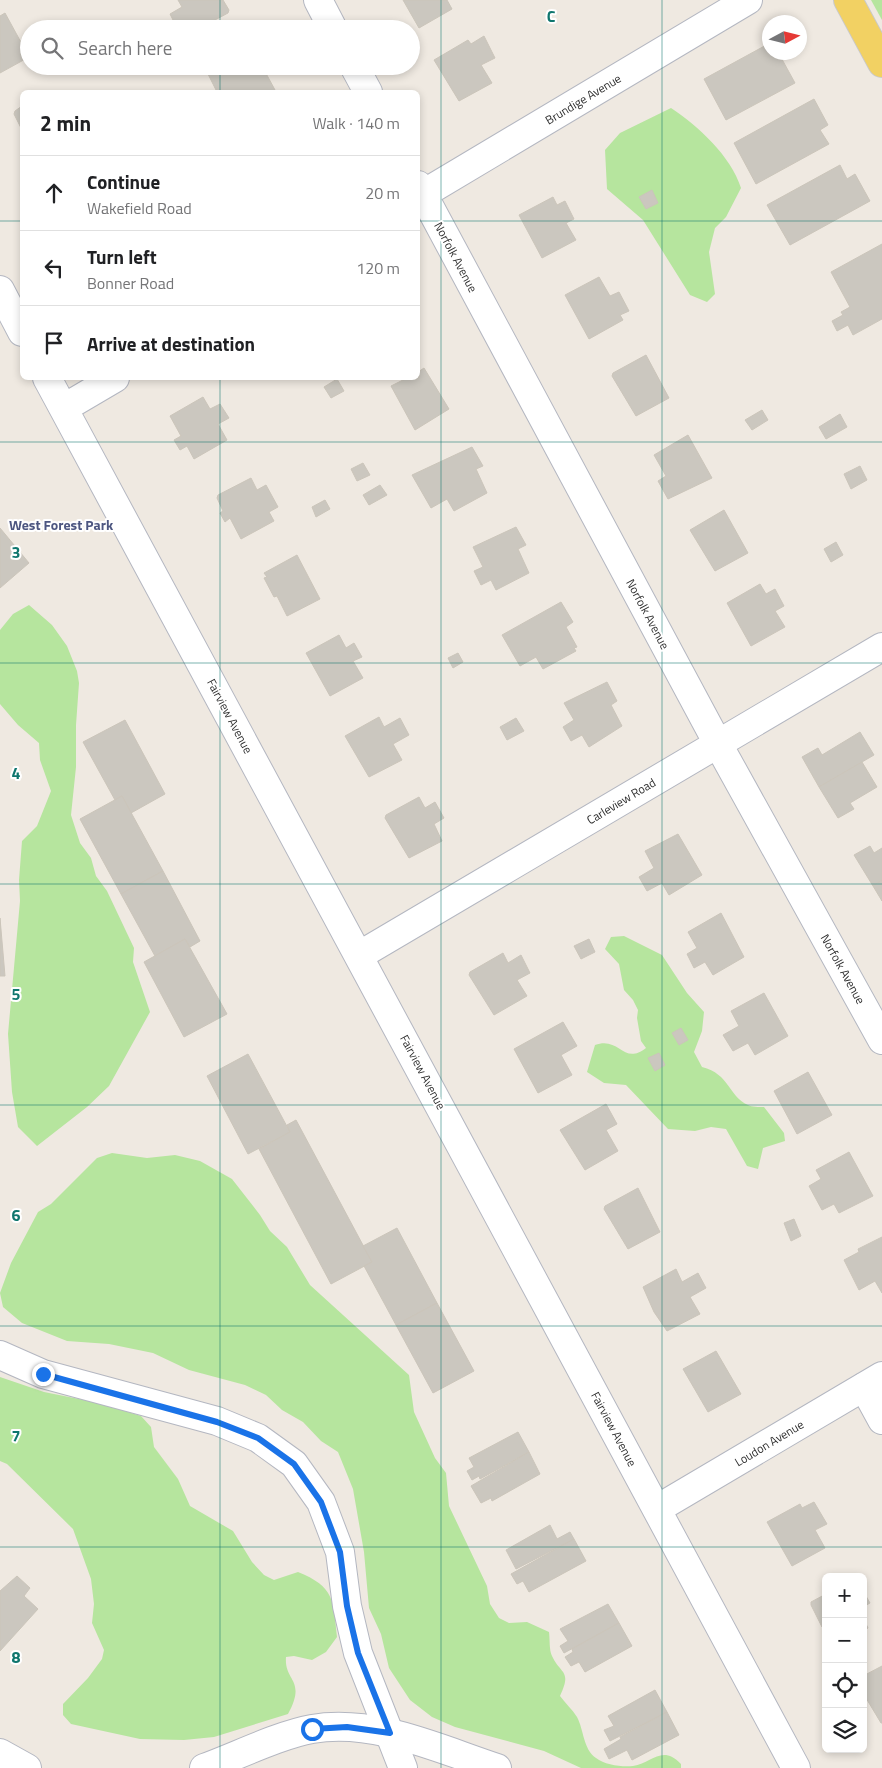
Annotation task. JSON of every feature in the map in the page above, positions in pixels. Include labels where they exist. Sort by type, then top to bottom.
[{"type":"main road","points":[[848,0],[882,63]]},
{"type":"street","points":[[318,0],[328,20]]},
{"type":"street","name":"Brundige Avenue","points":[[420,191],[748,0]]},
{"type":"street","points":[[359,75],[367,90]]},
{"type":"street","name":"Norfolk Avenue","points":[[420,194],[718,744],[882,1040]]},
{"type":"street","points":[[0,290],[20,328]]},
{"type":"street","name":"Fairview Avenue","points":[[48,380],[360,955],[796,1768]]},
{"type":"street","points":[[64,408],[113,380]]},
{"type":"street","name":"Carleview Road","points":[[360,955],[882,647]]},
{"type":"street","points":[[0,1355],[43,1374],[217,1422],[258,1438],[294,1464],[321,1502],[340,1552],[347,1606],[358,1653],[403,1768]]},
{"type":"street","points":[[873,1381],[882,1420]]},
{"type":"street","name":"Loudon Avenue","points":[[657,1509],[873,1381]]},
{"type":"street","points":[[204,1768],[312,1729],[347,1727],[390,1733],[497,1768]]},
{"type":"street","points":[[0,1753],[27,1768]]},
{"type":"green space","points":[[871,0],[882,0],[882,20]]},
{"type":"green space","points":[[671,108],[692,124],[722,153],[741,188],[726,217],[715,228],[709,252],[715,294],[707,302],[690,295],[643,220],[607,189],[605,150],[620,133]]},
{"type":"green space","points":[[29,605],[52,625],[67,646],[77,671],[79,683],[76,767],[71,815],[80,843],[91,858],[96,876],[107,891],[134,948],[133,962],[150,1012],[109,1086],[87,1107],[37,1146],[18,1127],[12,1092],[8,1034],[20,901],[19,880],[22,841],[37,826],[51,791],[40,760],[39,743],[18,725],[0,704],[0,630],[13,614]]},
{"type":"green space","points":[[624,936],[662,955],[687,993],[704,1012],[702,1031],[694,1052],[702,1067],[711,1070],[724,1080],[741,1101],[751,1106],[764,1107],[784,1133],[785,1141],[763,1148],[758,1169],[747,1166],[726,1129],[711,1127],[695,1131],[668,1129],[626,1085],[604,1083],[587,1072],[595,1045],[610,1044],[626,1053],[632,1054],[646,1048],[641,1041],[637,1018],[638,1010],[633,1000],[624,990],[619,964],[605,949],[611,937]]},
{"type":"green space","points":[[112,1153],[147,1158],[175,1155],[200,1161],[232,1179],[270,1231],[287,1247],[310,1285],[409,1375],[414,1412],[435,1458],[446,1473],[449,1506],[487,1586],[490,1604],[499,1618],[509,1623],[527,1622],[549,1632],[551,1654],[565,1677],[560,1696],[577,1717],[586,1744],[592,1754],[604,1762],[623,1766],[633,1766],[657,1756],[668,1755],[681,1764],[681,1768],[581,1768],[544,1751],[455,1727],[432,1717],[410,1700],[389,1668],[381,1634],[369,1608],[364,1552],[353,1489],[338,1452],[321,1441],[303,1422],[282,1410],[266,1395],[245,1385],[189,1370],[153,1353],[109,1344],[67,1341],[22,1323],[3,1307],[0,1293],[11,1263],[38,1212],[51,1204],[97,1158]]},
{"type":"green space","points":[[0,1377],[44,1392],[99,1403],[141,1416],[151,1427],[154,1447],[178,1479],[190,1506],[233,1531],[252,1562],[264,1575],[274,1580],[298,1572],[326,1589],[333,1604],[337,1637],[326,1652],[312,1660],[294,1656],[286,1657],[288,1672],[295,1687],[293,1703],[288,1714],[214,1737],[184,1740],[140,1739],[71,1724],[63,1715],[63,1704],[88,1678],[102,1659],[104,1650],[92,1623],[94,1604],[91,1579],[73,1529],[7,1464],[0,1461]]},
{"type":"building","points":[[178,0],[223,0],[229,10],[228,13],[215,20],[173,20],[170,14],[182,7]]},
{"type":"building","points":[[403,0],[447,0],[452,9],[420,27],[420,20],[414,20]]},
{"type":"building","points":[[5,13],[20,40],[20,62],[0,73],[0,16]]},
{"type":"building","points":[[484,36],[495,58],[481,65],[492,83],[459,101],[434,60],[468,40],[471,44]]},
{"type":"building","points":[[762,47],[762,60],[782,60],[795,83],[726,120],[704,79]]},
{"type":"building","points":[[208,75],[267,75],[275,90],[216,90]]},
{"type":"building","points":[[814,99],[828,125],[820,130],[829,144],[756,184],[734,143]]},
{"type":"building","points":[[20,107],[20,126],[14,114]]},
{"type":"building","points":[[840,165],[847,179],[855,174],[870,201],[790,245],[767,205]]},
{"type":"building","points":[[652,190],[658,203],[646,209],[639,197]]},
{"type":"building","points":[[553,197],[557,205],[565,201],[574,219],[566,223],[576,240],[542,258],[519,215]]},
{"type":"building","points":[[882,244],[882,319],[853,335],[848,325],[837,331],[832,321],[843,315],[841,312],[850,307],[831,272]]},
{"type":"building","points":[[599,277],[610,296],[619,292],[629,311],[620,315],[623,320],[589,339],[565,295]]},
{"type":"building","points":[[646,355],[669,398],[636,416],[612,376],[613,373]]},
{"type":"building","points":[[424,368],[449,409],[415,430],[391,386],[403,380],[420,380],[420,371]]},
{"type":"building","points":[[338,380],[344,391],[331,398],[324,387]]},
{"type":"building","points":[[203,397],[210,409],[220,404],[229,418],[218,424],[227,440],[194,459],[187,446],[180,450],[174,440],[181,436],[170,416]]},
{"type":"building","points":[[762,410],[768,420],[752,430],[745,420]]},
{"type":"building","points":[[840,414],[847,427],[826,439],[819,427]]},
{"type":"building","points":[[688,435],[712,478],[668,499],[658,481],[666,476],[654,455]]},
{"type":"building","points":[[472,447],[483,466],[476,469],[487,493],[454,511],[447,499],[431,508],[412,475]]},
{"type":"building","points":[[363,463],[370,475],[357,481],[351,469]]},
{"type":"building","points":[[860,466],[867,480],[851,489],[844,474]]},
{"type":"building","points":[[251,478],[257,490],[266,485],[278,507],[269,512],[274,521],[241,539],[230,518],[225,522],[220,513],[223,511],[217,498],[218,495]]},
{"type":"building","points":[[380,485],[387,495],[369,505],[363,495]]},
{"type":"building","points":[[325,500],[330,509],[316,517],[312,507]]},
{"type":"building","points":[[724,510],[748,553],[715,571],[690,530]]},
{"type":"building","points":[[516,527],[526,545],[518,549],[529,573],[496,590],[491,580],[481,585],[474,571],[483,567],[473,547]]},
{"type":"building","points":[[0,528],[29,563],[0,588]]},
{"type":"building","points":[[836,542],[843,555],[831,562],[824,549]]},
{"type":"building","points":[[297,555],[320,599],[287,616],[277,596],[274,597],[264,578],[267,577],[264,573]]},
{"type":"building","points":[[760,584],[766,594],[775,589],[784,606],[775,611],[785,627],[751,646],[727,603]]},
{"type":"building","points":[[561,602],[573,622],[566,627],[577,647],[574,648],[576,651],[543,669],[536,657],[520,666],[502,635]]},
{"type":"building","points":[[339,635],[346,648],[354,643],[362,657],[353,661],[363,678],[330,696],[306,653]]},
{"type":"building","points":[[458,653],[463,662],[453,668],[448,658]]},
{"type":"building","points":[[607,682],[617,701],[611,705],[622,726],[589,747],[582,735],[571,741],[563,727],[574,720],[564,703]]},
{"type":"building","points":[[379,717],[384,727],[400,718],[409,735],[393,744],[402,760],[369,777],[345,736]]},
{"type":"building","points":[[516,718],[524,731],[507,740],[500,727]]},
{"type":"building","points":[[125,720],[165,794],[131,813],[122,796],[115,800],[83,742]]},
{"type":"building","points":[[860,732],[874,755],[819,787],[802,757],[818,748],[822,755]]},
{"type":"building","points":[[862,762],[877,787],[850,803],[854,809],[838,818],[819,787]]},
{"type":"building","points":[[122,796],[163,871],[121,894],[80,819]]},
{"type":"building","points":[[419,797],[425,808],[435,802],[444,818],[434,824],[442,841],[409,858],[385,818],[386,815]]},
{"type":"building","points":[[678,834],[702,875],[669,895],[662,883],[647,891],[639,877],[654,868],[645,851]]},
{"type":"building","points":[[870,846],[874,853],[882,848],[882,880],[873,886],[854,855]]},
{"type":"building","points":[[163,871],[200,941],[190,947],[185,939],[155,956],[121,894]]},
{"type":"building","points":[[882,880],[882,901],[873,886]]},
{"type":"building","points":[[721,913],[744,957],[713,975],[705,962],[694,968],[687,954],[697,948],[688,932]]},
{"type":"building","points":[[0,918],[5,976],[0,976]]},
{"type":"building","points":[[185,939],[227,1014],[184,1037],[144,962]]},
{"type":"building","points":[[589,939],[595,952],[581,959],[574,946]]},
{"type":"building","points":[[503,953],[508,963],[521,955],[530,973],[517,980],[527,996],[494,1015],[469,975],[470,972]]},
{"type":"building","points":[[764,993],[788,1036],[755,1055],[748,1043],[733,1051],[723,1035],[739,1026],[731,1011]]},
{"type":"building","points":[[563,1022],[577,1046],[561,1055],[572,1075],[538,1093],[514,1049]]},
{"type":"building","points":[[681,1028],[688,1040],[679,1045],[672,1033]]},
{"type":"building","points":[[659,1053],[665,1065],[655,1071],[648,1058]]},
{"type":"building","points":[[248,1054],[290,1132],[248,1154],[207,1076]]},
{"type":"building","points":[[808,1072],[832,1115],[797,1134],[774,1091]]},
{"type":"building","points":[[606,1104],[617,1124],[606,1130],[618,1151],[585,1170],[560,1130]]},
{"type":"building","points":[[296,1120],[372,1262],[331,1284],[259,1149],[290,1132],[287,1125]]},
{"type":"building","points":[[849,1152],[873,1196],[839,1213],[834,1204],[822,1210],[809,1186],[821,1179],[816,1170]]},
{"type":"building","points":[[638,1188],[660,1232],[628,1249],[604,1209],[605,1206]]},
{"type":"building","points":[[794,1219],[801,1236],[791,1241],[784,1223]]},
{"type":"building","points":[[397,1228],[437,1303],[396,1325],[364,1266],[372,1262],[363,1246]]},
{"type":"building","points":[[882,1237],[882,1293],[875,1281],[859,1290],[844,1260],[859,1252],[858,1249]]},
{"type":"building","points":[[676,1269],[682,1282],[698,1273],[706,1288],[690,1297],[700,1314],[667,1331],[654,1312],[643,1287]]},
{"type":"building","points":[[437,1303],[474,1371],[433,1393],[396,1325]]},
{"type":"building","points":[[716,1351],[741,1394],[708,1412],[683,1369]]},
{"type":"building","points":[[518,1432],[529,1452],[480,1479],[479,1476],[472,1480],[467,1471],[474,1467],[469,1458]]},
{"type":"building","points":[[529,1452],[540,1474],[492,1501],[491,1498],[481,1503],[471,1486]]},
{"type":"building","points":[[814,1502],[827,1524],[815,1530],[825,1548],[792,1566],[767,1522],[800,1504],[802,1508]]},
{"type":"building","points":[[550,1525],[557,1539],[570,1532],[574,1539],[516,1569],[506,1550]]},
{"type":"building","points":[[574,1539],[586,1561],[529,1592],[523,1581],[517,1584],[511,1574]]},
{"type":"building","points":[[17,1576],[30,1588],[24,1596],[38,1609],[0,1651],[0,1591]]},
{"type":"building","points":[[822,1596],[822,1627],[811,1605],[811,1602]]},
{"type":"building","points":[[608,1604],[619,1623],[564,1653],[560,1646],[568,1641],[560,1629]]},
{"type":"building","points":[[619,1623],[632,1646],[585,1672],[579,1662],[571,1666],[565,1657],[573,1652],[572,1649]]},
{"type":"building","points":[[882,1666],[882,1723],[867,1700],[867,1674]]},
{"type":"building","points":[[655,1690],[667,1712],[610,1741],[604,1730],[614,1726],[608,1716]]},
{"type":"building","points":[[667,1712],[679,1735],[632,1760],[627,1750],[609,1759],[604,1749],[621,1739],[620,1737]]},
{"type":"district","name":"West Forest Park","points":[[61,524]]},
{"type":"route","points":[[43,1374],[217,1422],[258,1438],[294,1464],[321,1502],[340,1552],[347,1606],[358,1653],[390,1733],[347,1727],[312,1729]]}]
